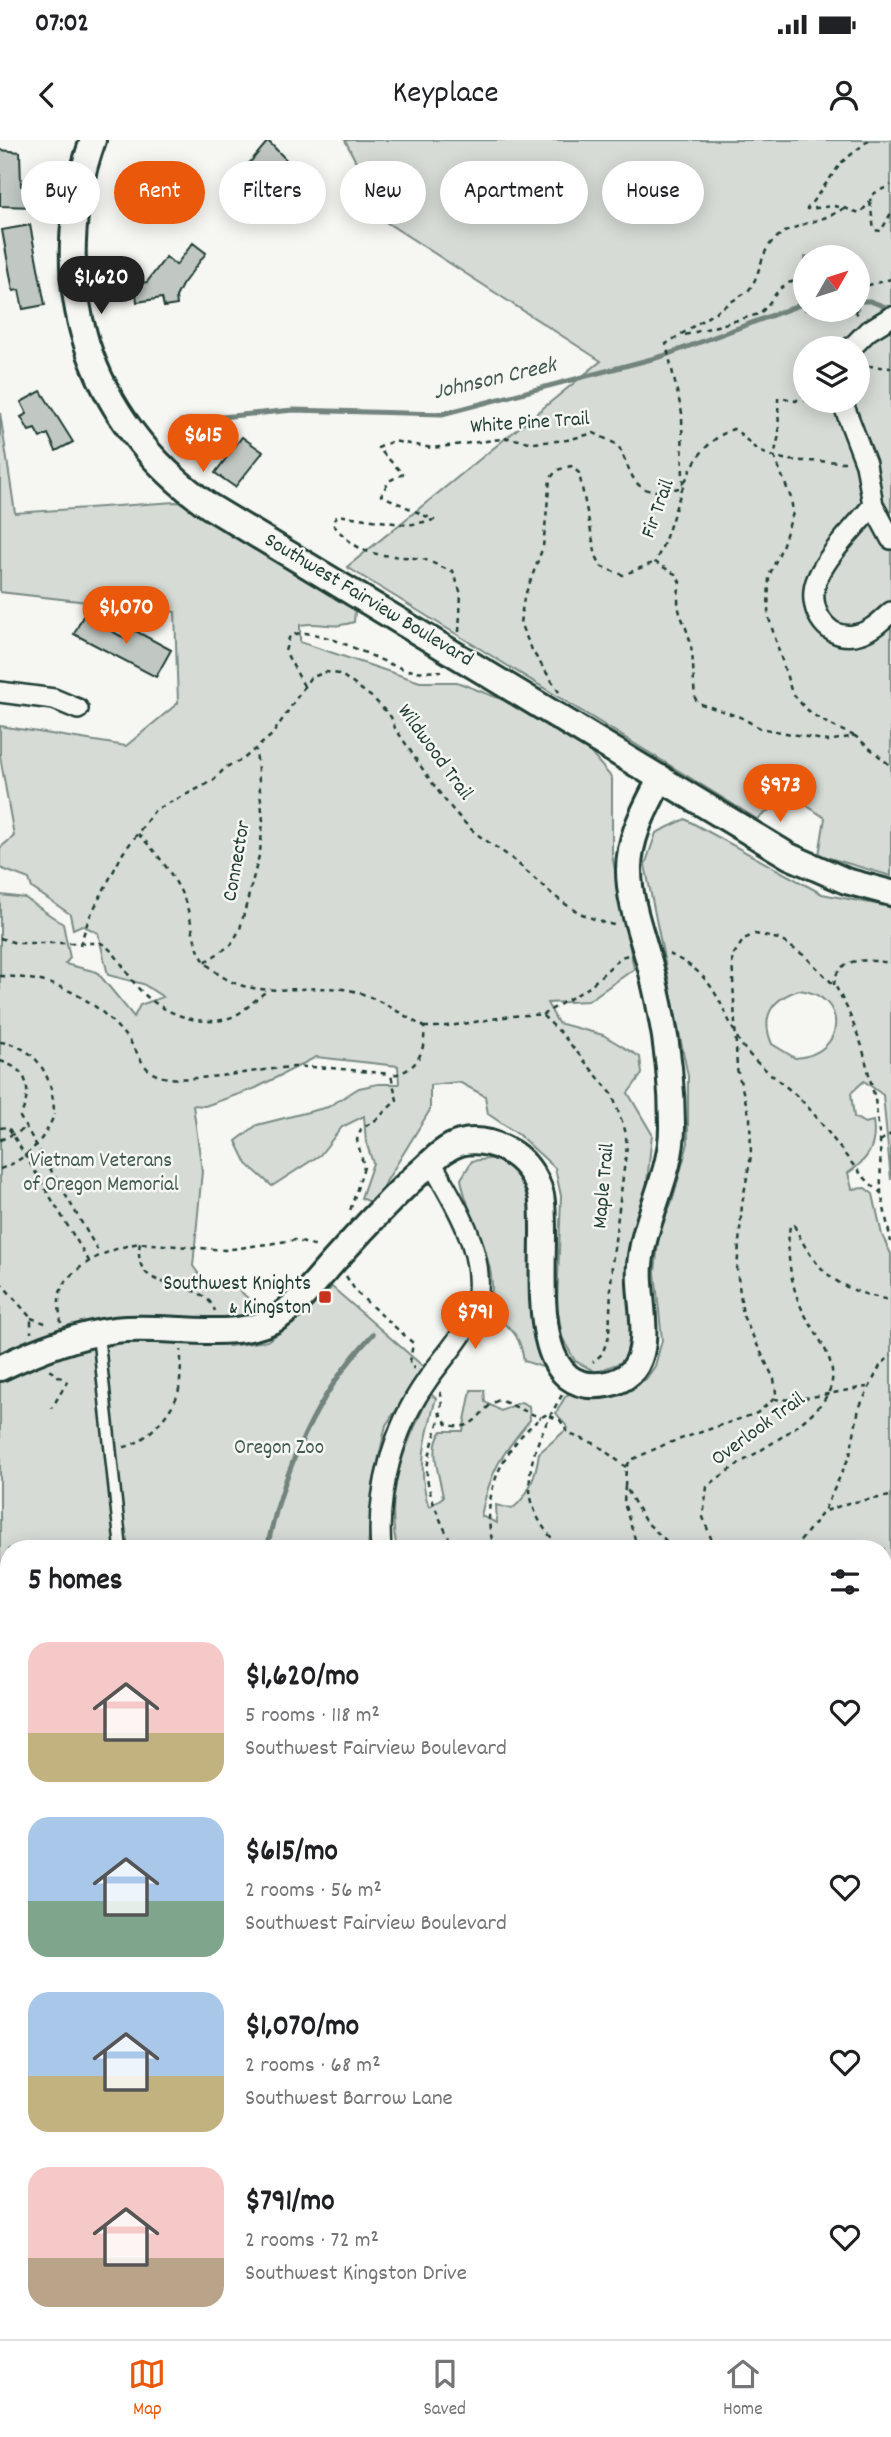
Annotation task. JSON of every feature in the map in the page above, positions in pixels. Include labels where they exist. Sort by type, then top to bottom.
[{"type":"street","name":"Southwest Fairview Boulevard","points":[[93,140],[81,178],[73,221],[74,298],[80,325],[100,377],[135,439],[171,477],[209,506],[789,856],[846,881],[891,893]]},
{"type":"street","points":[[863,336],[891,317]]},
{"type":"street","points":[[847,413],[866,464],[873,505],[891,539]]},
{"type":"street","points":[[873,505],[829,560],[817,579],[813,597],[822,623],[840,635],[855,635],[871,629],[891,612]]},
{"type":"street","points":[[0,692],[54,699],[78,709]]},
{"type":"street","points":[[0,1368],[64,1337],[124,1329],[246,1329],[272,1322],[307,1292],[352,1241],[431,1162],[453,1146],[480,1141],[502,1148],[526,1164],[541,1198],[543,1305],[548,1337],[556,1360],[566,1375],[590,1384],[614,1382],[633,1370],[642,1353],[644,1341],[639,1269],[643,1242],[665,1172],[672,1127],[662,1014],[629,885],[629,852],[643,813],[661,778]]},
{"type":"street","points":[[382,1540],[386,1483],[402,1426],[419,1392],[465,1331],[478,1289],[477,1268],[466,1228],[431,1162]]},
{"type":"lane","points":[[98,1334],[120,1540]]},
{"type":"path","points":[[869,140],[842,162],[807,209],[834,206],[860,213],[870,202]]},
{"type":"path","points":[[891,185],[878,189],[871,195],[874,230],[881,231],[891,214]]},
{"type":"path","points":[[683,487],[682,413],[666,344],[748,291],[757,281],[769,244],[777,236],[831,218],[844,208]]},
{"type":"path","points":[[870,285],[891,279]]},
{"type":"path","points":[[681,336],[759,313],[769,306],[775,293],[784,284],[793,283]]},
{"type":"path","points":[[870,366],[891,368]]},
{"type":"path","points":[[793,400],[780,397],[778,399],[779,435],[774,456],[791,498],[793,513],[769,576],[770,626],[798,700],[820,722],[855,736],[891,766]]},
{"type":"path","name":"Fir Trail","points":[[855,736],[828,741],[760,728],[740,717],[698,703],[695,698],[690,640],[679,617],[677,601],[680,582],[675,574],[655,562],[699,452],[718,435],[733,429],[760,451],[774,456],[813,462],[866,464]]},
{"type":"path","name":"White Pine Trail","points":[[455,653],[461,594],[453,572],[425,559],[392,558],[366,552],[346,540],[332,523],[338,515],[408,525],[434,520],[381,495],[389,481],[403,474],[378,448],[393,441],[432,448],[509,438],[534,443],[567,440],[594,433],[618,445],[629,474],[639,486],[652,491],[683,487]]},
{"type":"path","points":[[560,694],[533,652],[520,623],[524,598],[543,547],[550,479],[558,470],[571,466],[579,473],[596,556],[602,567],[623,575],[655,562]]},
{"type":"path","points":[[80,945],[89,918],[123,853],[155,810],[213,781],[226,767],[242,760],[272,735],[304,686],[285,651],[289,638],[297,632],[311,634],[357,649],[406,670],[444,670],[455,653]]},
{"type":"path","name":"Wildwood Trail","points":[[304,686],[310,678],[326,672],[340,674],[373,698],[391,717],[395,728],[429,778],[470,828],[495,843],[551,896],[574,911],[621,926]]},
{"type":"path","name":"Connector","points":[[205,962],[231,945],[240,929],[258,861],[263,821],[255,749]]},
{"type":"path","points":[[138,834],[150,845],[186,904],[205,962],[234,985],[266,992],[345,989],[374,999],[424,1027],[444,1028],[508,1015],[542,1016],[588,988],[621,957]]},
{"type":"path","points":[[635,1540],[624,1503],[626,1467],[638,1457],[666,1444],[757,1413],[774,1399],[776,1386],[746,1323],[739,1294],[738,1234],[751,1156],[750,1118],[737,1069],[737,1018],[732,957],[744,939],[755,934],[779,939],[805,956],[834,985],[847,1007],[862,1046],[875,1099],[880,1141],[881,1194],[891,1242]]},
{"type":"path","points":[[0,938],[16,943],[80,945],[88,942],[111,948],[147,998],[184,1017],[221,1020],[237,1015],[266,992]]},
{"type":"path","points":[[669,954],[693,965],[712,987],[749,1055],[804,1103],[846,1158],[881,1194]]},
{"type":"path","points":[[834,985],[835,974],[850,962],[859,959],[891,963]]},
{"type":"path","points":[[0,976],[33,977],[64,986],[92,1002],[115,1023],[149,1070],[170,1079],[292,1067],[391,1074],[411,1068],[419,1059],[425,1043],[424,1027]]},
{"type":"path","name":"Maple Trail","points":[[542,1016],[561,1033],[612,1094],[625,1130],[627,1145],[612,1264],[608,1336],[602,1354],[592,1363]]},
{"type":"path","points":[[0,1042],[23,1048],[49,1076],[53,1089],[54,1115],[44,1138],[31,1151],[0,1169]]},
{"type":"path","points":[[0,1060],[17,1069],[28,1088],[28,1101],[20,1117],[100,1254]]},
{"type":"path","points":[[352,1241],[347,1223],[364,1167],[357,1140],[368,1123],[377,1119],[397,1100],[391,1074]]},
{"type":"path","points":[[0,1128],[8,1127],[89,1261]]},
{"type":"path","points":[[0,1140],[26,1129]]},
{"type":"path","points":[[880,1141],[891,1134]]},
{"type":"path","name":"Overlook Trail","points":[[712,1540],[703,1517],[707,1487],[797,1426],[821,1404],[829,1392],[834,1370],[798,1301],[792,1276],[790,1226],[794,1225],[820,1268],[836,1283],[891,1300]]},
{"type":"path","points":[[64,1337],[59,1304],[61,1290],[89,1261],[100,1254],[140,1242],[225,1250],[295,1240],[316,1246],[326,1253]]},
{"type":"path","points":[[140,1242],[138,1252],[147,1272],[157,1281],[197,1290],[206,1296],[216,1313],[217,1329]]},
{"type":"path","points":[[342,1273],[349,1278],[357,1293],[413,1343],[410,1362],[419,1373]]},
{"type":"path","points":[[0,1282],[32,1318],[64,1337]]},
{"type":"path","points":[[30,1340],[32,1318]]},
{"type":"path","points":[[110,1449],[134,1446],[171,1406],[179,1391],[182,1329]]},
{"type":"path","points":[[801,1540],[824,1511],[850,1455],[859,1408],[880,1366],[891,1355]]},
{"type":"path","points":[[41,1364],[68,1382],[51,1408]]},
{"type":"path","points":[[435,1385],[442,1395],[428,1458],[427,1478],[450,1540]]},
{"type":"path","points":[[774,1399],[794,1401],[829,1392],[869,1387]]},
{"type":"path","points":[[554,1540],[535,1509],[529,1485],[532,1452],[565,1391]]},
{"type":"path","points":[[439,1412],[447,1424],[463,1425],[476,1421],[493,1402],[500,1400],[541,1418]]},
{"type":"path","points":[[493,1540],[488,1516],[499,1469],[519,1439],[541,1418],[551,1415],[560,1420],[569,1434],[596,1444],[626,1467]]},
{"type":"path","points":[[625,1486],[645,1521],[665,1540]]},
{"type":"path","points":[[824,1511],[848,1503],[891,1496]]},
{"type":"green space","points":[[345,140],[891,140],[891,876],[819,855],[825,818],[791,795],[757,819],[347,567],[601,361],[389,224],[426,224],[426,161],[356,161]]},
{"type":"green space","points":[[0,413],[15,513],[175,502],[209,506],[332,579],[355,611],[354,622],[300,625],[300,642],[420,682],[457,682],[503,700],[590,752],[612,778],[612,855],[634,969],[588,1001],[547,1003],[558,1023],[603,1035],[640,1057],[642,1074],[628,1093],[652,1134],[632,1327],[625,1361],[596,1372],[575,1361],[562,1337],[557,1305],[561,1196],[555,1168],[519,1135],[488,1114],[485,1096],[459,1082],[430,1085],[430,1110],[373,1203],[361,1198],[373,1163],[366,1142],[364,1116],[342,1127],[320,1155],[272,1186],[247,1164],[236,1141],[257,1125],[328,1107],[359,1088],[399,1084],[398,1066],[316,1057],[256,1088],[205,1106],[193,1105],[202,1171],[193,1266],[208,1287],[237,1288],[256,1306],[229,1346],[267,1341],[298,1320],[332,1287],[425,1368],[386,1425],[373,1484],[369,1540],[0,1540],[0,895],[25,898],[63,924],[70,958],[65,964],[97,972],[134,1017],[140,1005],[163,997],[143,984],[108,975],[98,933],[82,925],[73,929],[70,914],[32,888],[29,879],[0,868],[0,848],[14,836],[0,756],[0,726],[126,746],[178,703],[175,612],[0,592]]},
{"type":"green space","points":[[685,819],[822,894],[891,907],[891,1180],[883,1095],[864,1081],[851,1093],[854,1117],[865,1123],[873,1121],[874,1138],[870,1152],[848,1173],[852,1189],[865,1188],[873,1194],[882,1235],[891,1254],[891,1540],[396,1540],[393,1507],[399,1469],[412,1432],[430,1394],[436,1398],[426,1439],[423,1466],[429,1507],[443,1497],[435,1454],[438,1438],[442,1431],[463,1431],[471,1390],[484,1390],[485,1402],[501,1411],[521,1402],[529,1406],[530,1420],[498,1464],[484,1500],[481,1516],[497,1523],[496,1505],[512,1509],[518,1503],[531,1484],[539,1453],[568,1428],[556,1413],[565,1397],[571,1392],[589,1398],[619,1394],[646,1379],[655,1366],[662,1340],[655,1272],[659,1234],[673,1199],[688,1143],[688,1076],[645,865],[656,833]],"holes":[[[799,990],[815,994],[826,1002],[833,1013],[835,1024],[832,1036],[825,1046],[812,1054],[795,1058],[772,1044],[767,1025],[768,1017],[782,998]]]},
{"type":"green space","points":[[495,1158],[519,1175],[535,1212],[532,1330],[545,1368],[524,1361],[516,1336],[503,1323],[497,1319],[485,1323],[492,1290],[490,1271],[461,1179],[472,1161]]},
{"type":"building","points":[[268,141],[287,161],[251,161]]},
{"type":"building","points":[[0,150],[20,152],[21,207],[0,206]]},
{"type":"building","points":[[30,225],[45,305],[23,309],[19,290],[13,291],[2,230]]},
{"type":"building","points":[[193,243],[206,253],[182,285],[176,297],[177,305],[164,307],[162,298],[137,302],[135,284],[147,282],[166,257],[176,265]]},
{"type":"building","points":[[41,391],[73,442],[56,451],[48,434],[40,438],[35,429],[29,431],[21,417],[27,414],[21,402]]},
{"type":"building","points":[[242,437],[263,452],[235,487],[215,473]]},
{"type":"building","points":[[83,616],[128,640],[134,630],[171,650],[156,677],[74,634]]},
{"type":"waterway","name":"Johnson Creek","points":[[870,301],[891,309]]},
{"type":"waterway","name":"Johnson Creek","points":[[181,421],[293,410],[442,414],[663,356],[793,307]]},
{"type":"waterway","points":[[269,1540],[282,1490],[305,1434],[335,1381],[373,1334]]},
{"type":"place","name":"Southwest Knights & Kingston","points":[[325,1297]]},
{"type":"park label","name":"Vietnam Veterans of Oregon Memorial","points":[[101,1174]]},
{"type":"park label","name":"Oregon Zoo","points":[[279,1449]]}]
